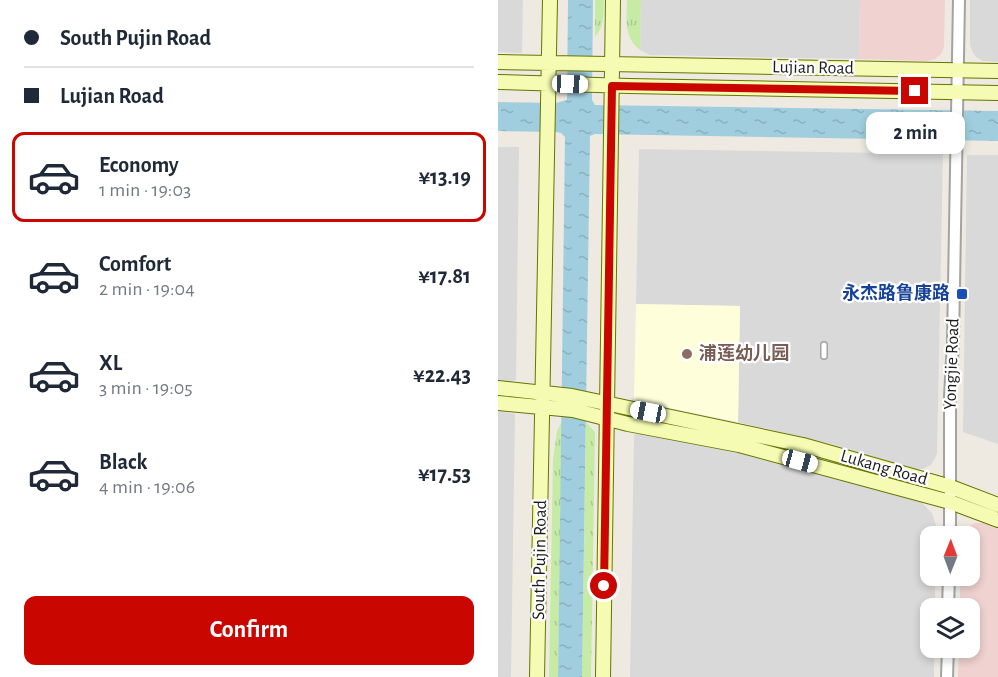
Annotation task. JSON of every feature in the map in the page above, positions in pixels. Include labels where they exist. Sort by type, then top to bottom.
[{"type":"street","points":[[549,83],[550,0]]},
{"type":"street","points":[[603,677],[614,0]]},
{"type":"street","points":[[958,92],[959,0]]},
{"type":"street","name":"Lujian Road","points":[[498,63],[998,71]]},
{"type":"street","name":"Lujian Road","points":[[498,82],[998,93]]},
{"type":"street","name":"South Pujin Road","points":[[537,677],[549,83]]},
{"type":"street","name":"Yongjie Road","points":[[950,526],[950,397],[958,92]]},
{"type":"street","name":"Lukang Road","points":[[498,388],[572,396],[739,430],[803,445],[951,487],[998,505]]},
{"type":"street","name":"Lukang Road","points":[[498,403],[573,410],[628,424],[739,445],[950,502],[998,520]]},
{"type":"street","points":[[947,677],[948,658]]},
{"type":"lane","points":[[824,345],[824,356]]},
{"type":"shaded area","points":[[498,0],[523,0],[522,53],[498,52]]},
{"type":"shaded area","points":[[641,0],[860,0],[859,59],[650,55],[640,50]]},
{"type":"shaded area","points":[[860,0],[945,0],[944,47],[941,54],[927,61],[859,59]]},
{"type":"shaded area","points":[[970,0],[998,0],[998,62],[983,61],[972,51]]},
{"type":"shaded area","points":[[498,147],[519,147],[516,380],[506,383],[498,382]]},
{"type":"shaded area","points":[[639,149],[943,154],[937,454],[931,465],[923,469],[915,469],[827,443],[738,422],[740,306],[636,304]]},
{"type":"shaded area","points":[[967,155],[998,155],[998,444],[963,432]]},
{"type":"shaded area","name":"浦莲幼儿园","points":[[636,304],[740,306],[738,422],[634,401]]},
{"type":"shaded area","points":[[498,411],[515,414],[511,677],[498,677]]},
{"type":"shaded area","points":[[652,434],[778,461],[921,502],[932,513],[936,526],[920,526],[920,586],[935,586],[935,598],[920,598],[920,658],[934,658],[934,677],[630,677],[634,435]]},
{"type":"shaded area","points":[[984,523],[998,528],[998,677],[958,677],[959,658],[980,658],[980,598],[960,598],[960,586],[980,586],[980,526],[969,526]]},
{"type":"green space","points":[[595,0],[604,0],[602,24],[595,37]]},
{"type":"green space","points":[[627,0],[641,0],[640,50],[628,33]]},
{"type":"green space","points":[[562,421],[558,677],[549,677],[553,461],[557,431]]},
{"type":"green space","points":[[586,422],[595,432],[591,677],[582,677]]},
{"type":"water","points":[[568,0],[593,0],[592,100],[595,105],[998,111],[998,141],[595,134],[590,136],[582,677],[558,677],[565,137],[556,132],[498,131],[498,102],[556,103],[567,100]]},
{"type":"place","name":"永杰路鲁康路","points":[[962,294]]},
{"type":"place","name":"浦莲幼儿园","points":[[687,354]]},
{"type":"route","points":[[604,586],[612,86],[915,91]]}]
